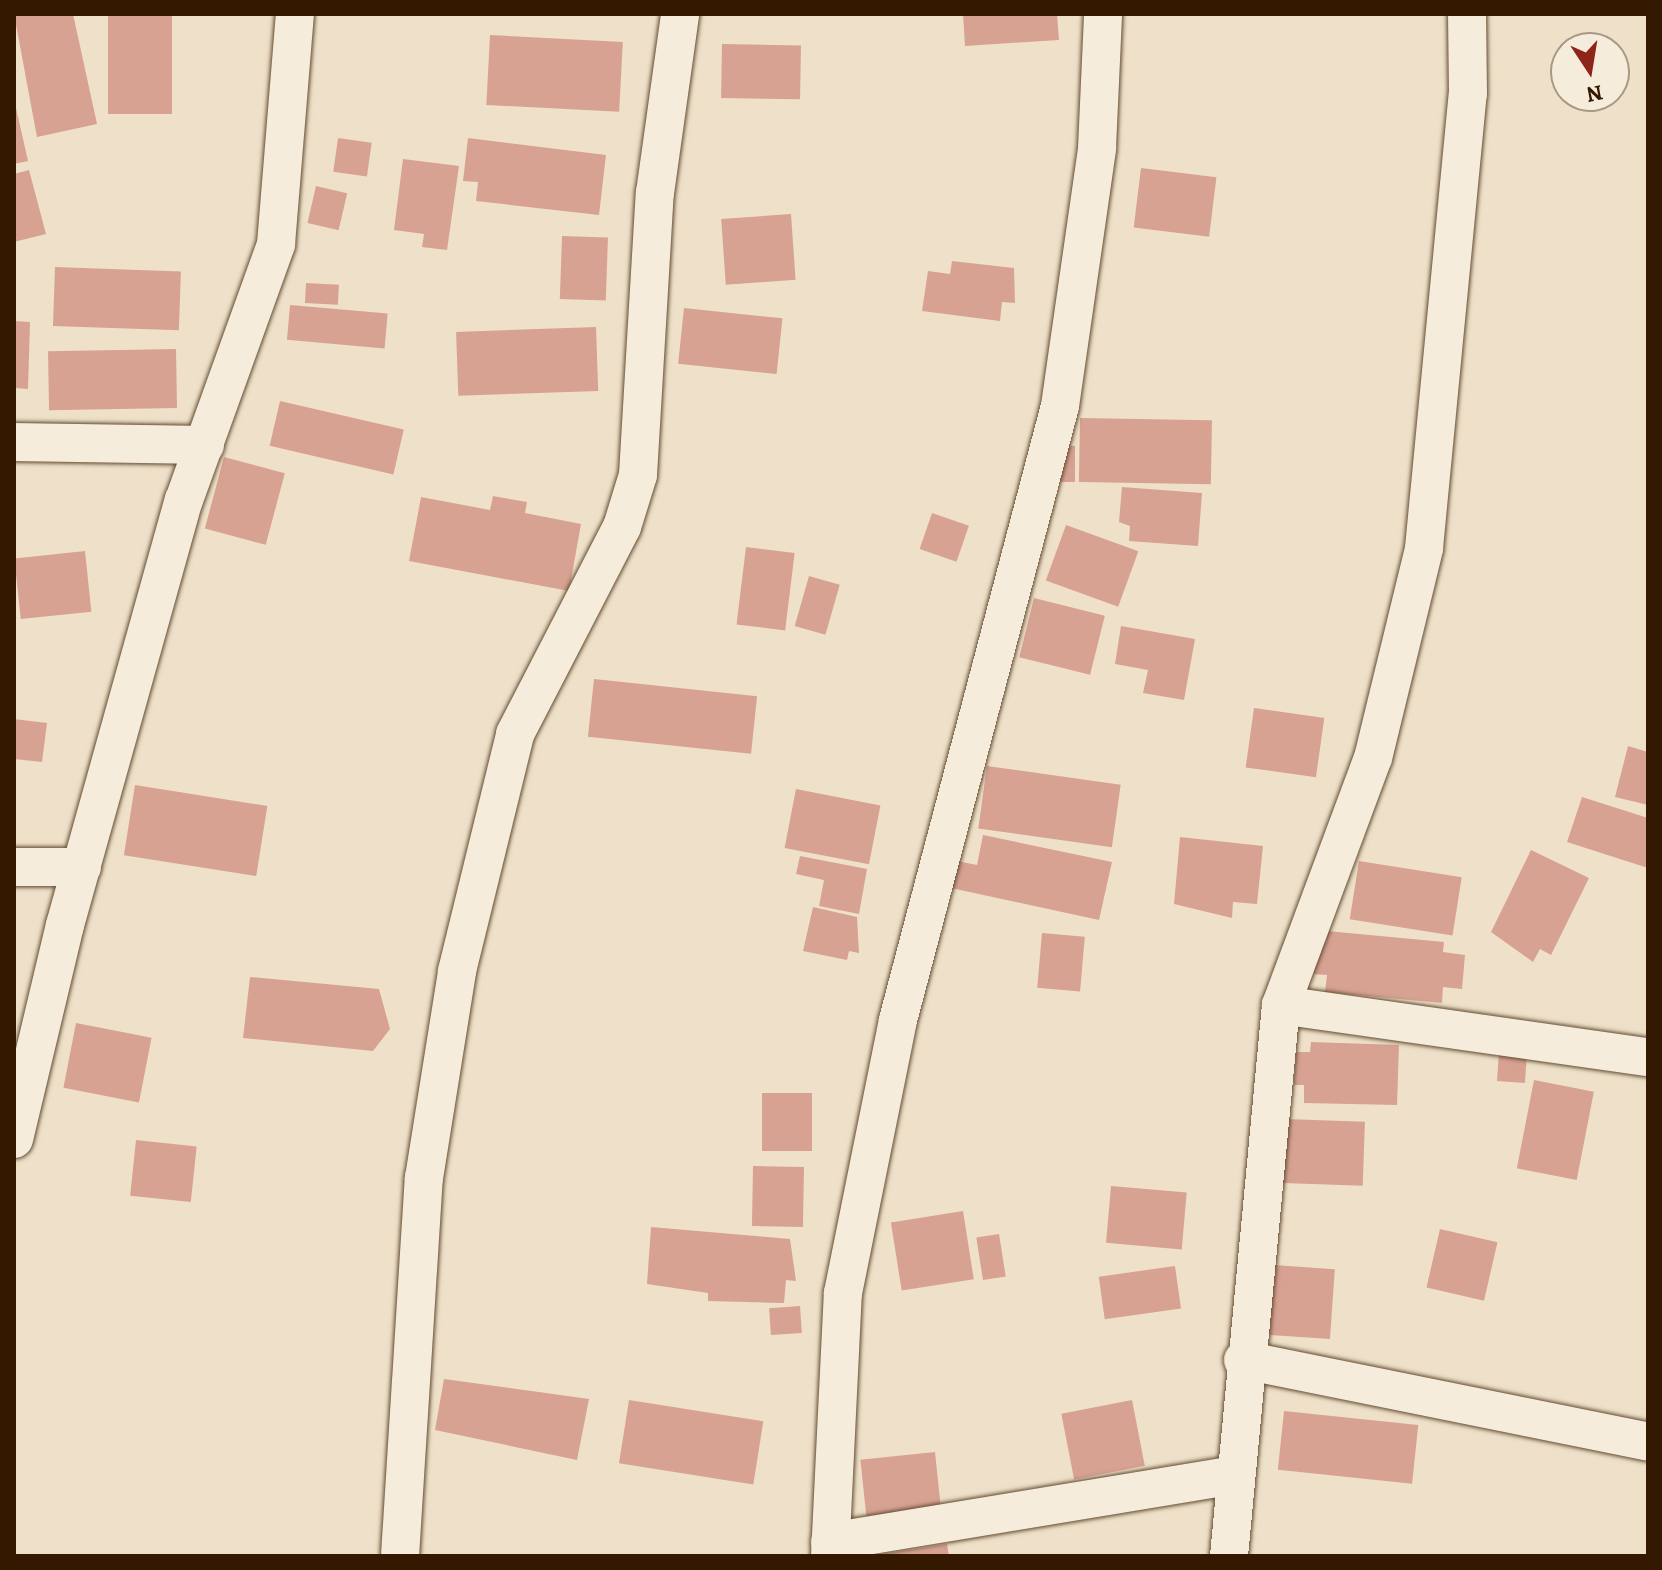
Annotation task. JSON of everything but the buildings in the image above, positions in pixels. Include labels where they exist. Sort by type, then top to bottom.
[{"type":"street","points":[[14,1139],[82,867],[205,445],[276,244],[295,14]]},
{"type":"street","points":[[400,1556],[424,1178],[457,971],[515,734],[622,527],[638,475],[655,193],[680,14]]},
{"type":"street","points":[[1103,14],[1097,148],[1060,406],[898,1020],[843,1293],[830,1549],[1234,1475]]},
{"type":"street","points":[[1229,1556],[1243,1360],[1281,1005],[1373,758],[1424,548],[1468,94],[1467,14]]},
{"type":"street","points":[[14,442],[205,445]]},
{"type":"street","points":[[14,867],[82,867]]},
{"type":"street","points":[[1281,1005],[1648,1057]]},
{"type":"street","points":[[1243,1360],[1648,1442]]}]
